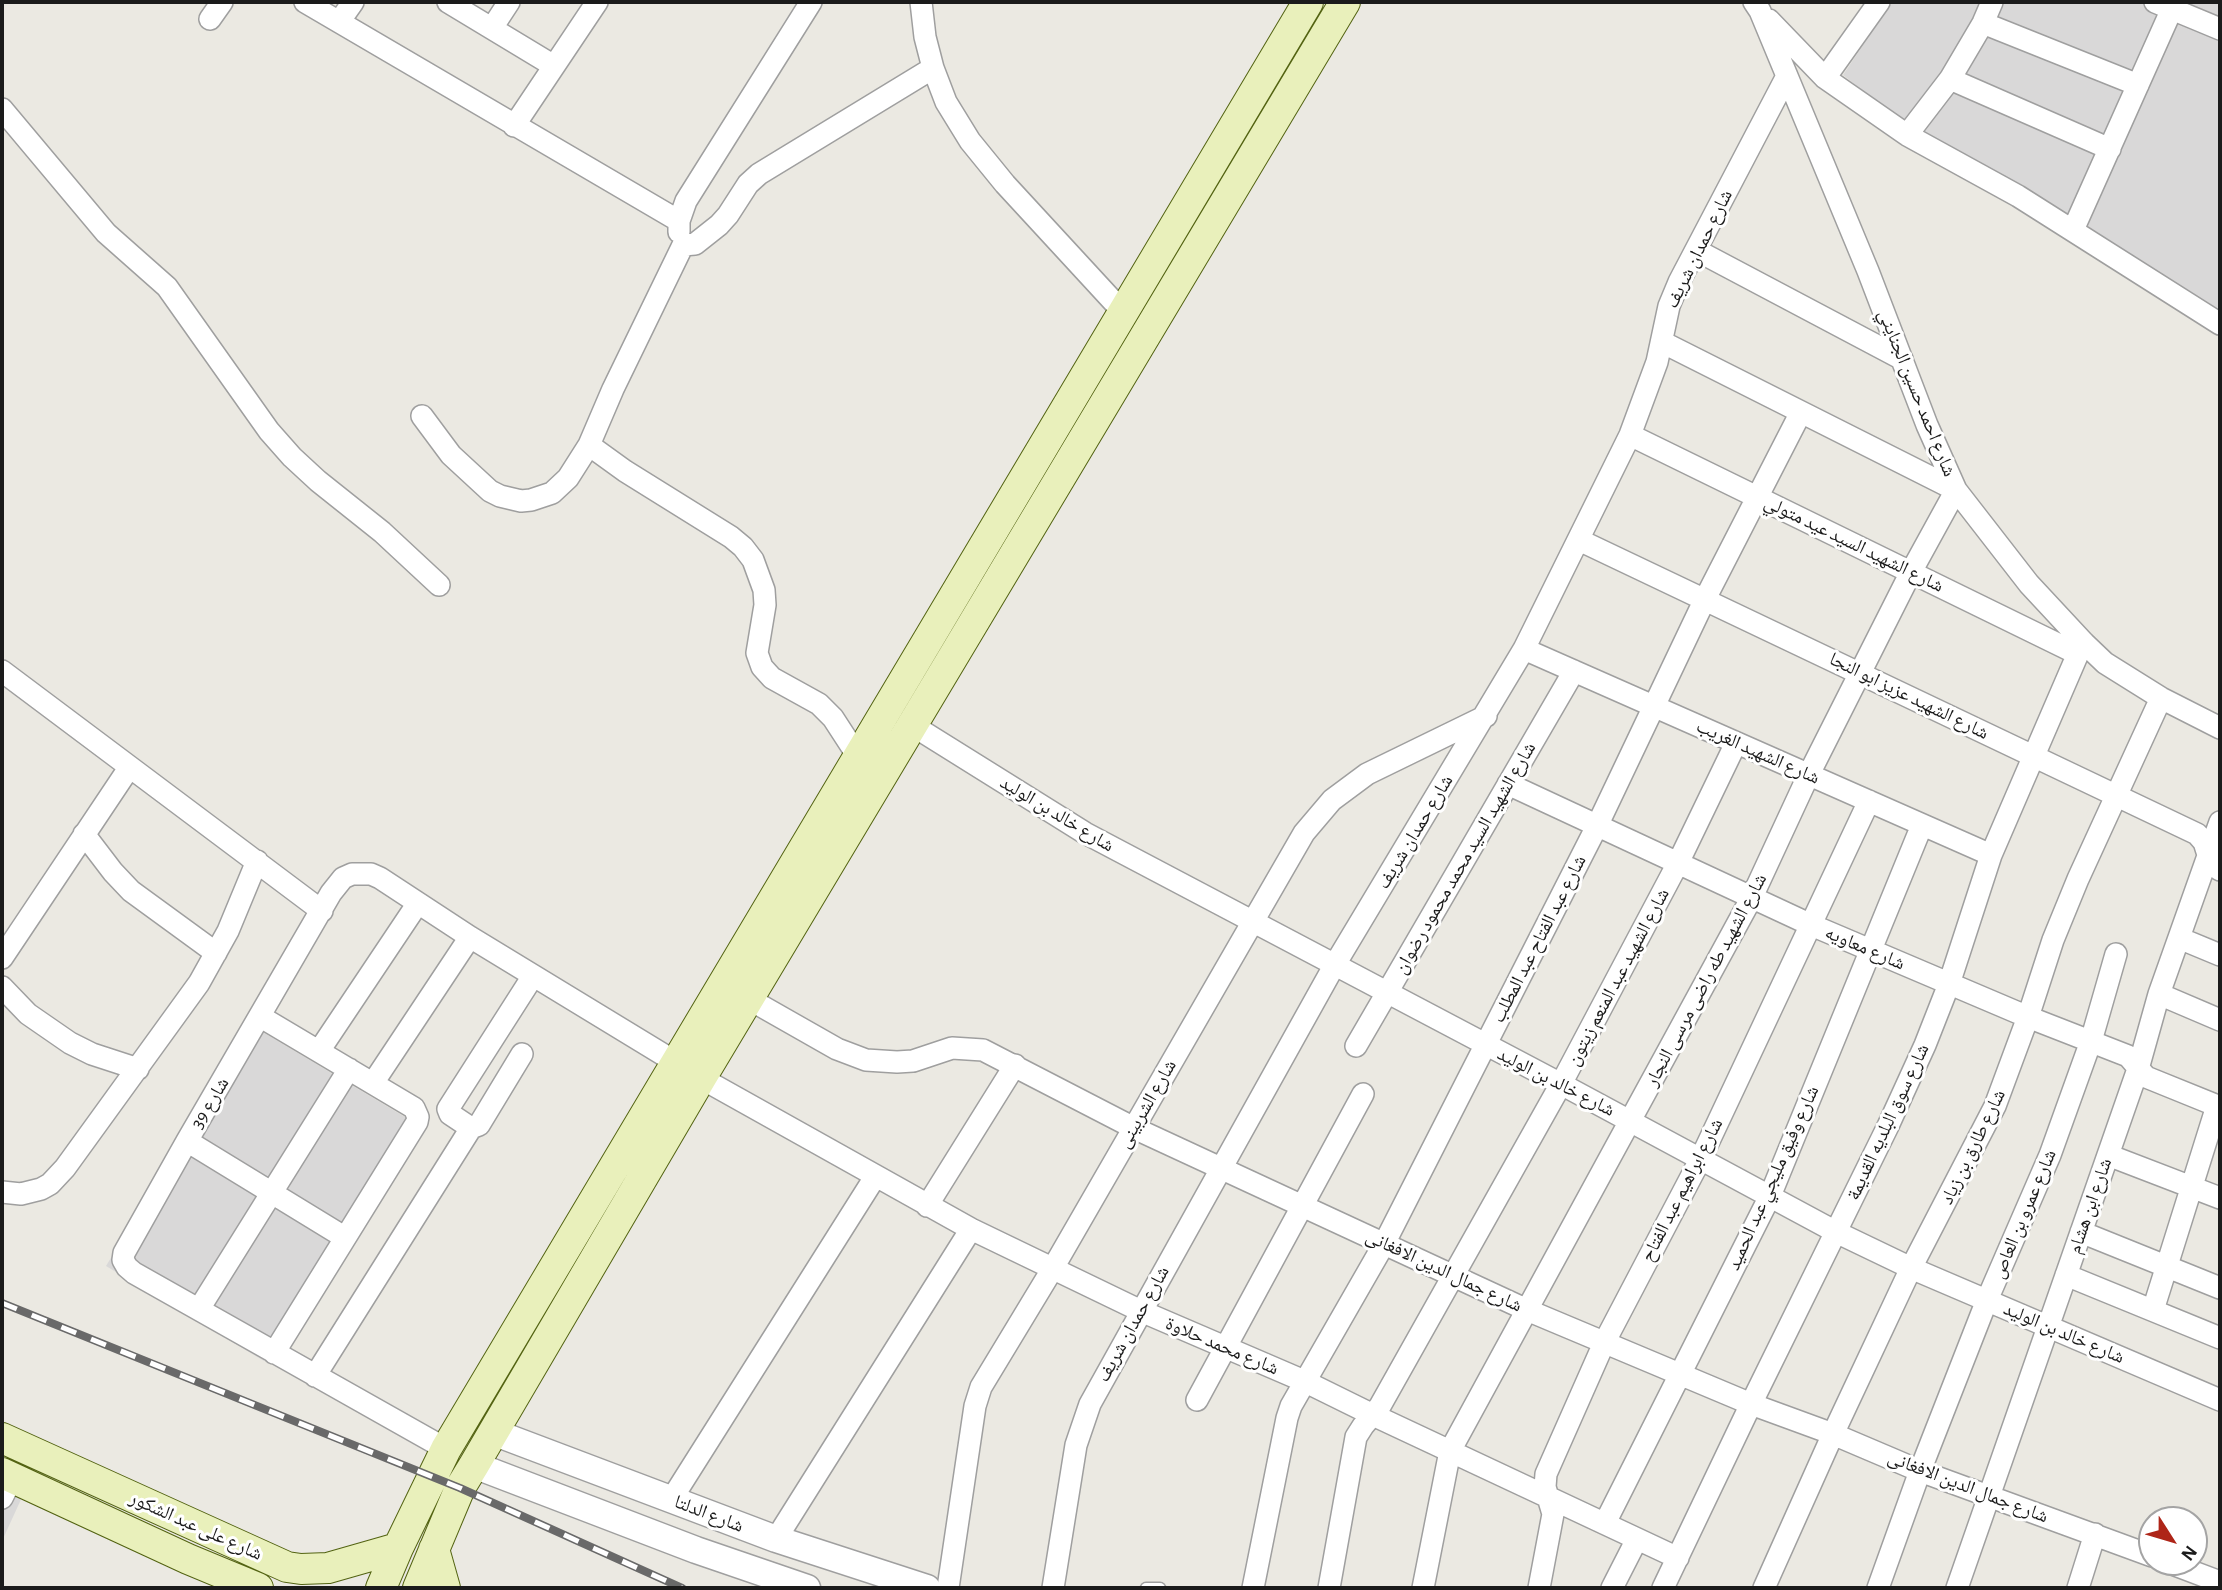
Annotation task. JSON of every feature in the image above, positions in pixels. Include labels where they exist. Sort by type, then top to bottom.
[{"type":"main road","points":[[418,1588],[460,1488],[493,1432],[838,792],[1308,2]]},
{"type":"main road","points":[[382,1588],[398,1548],[446,1449],[689,1071],[749,999],[1345,2]]},
{"type":"main road","points":[[838,792],[864,806]]},
{"type":"main road","name":"شارع على عبد الشكور","points":[[2,1438],[287,1567],[335,1578],[398,1548]]},
{"type":"main road","name":"شارع على عبد الشكور","points":[[5,1483],[258,1588]]},
{"type":"main road","points":[[434,1549],[445,1588]]},
{"type":"street","points":[[305,2],[679,221]]},
{"type":"street","points":[[339,22],[353,2]]},
{"type":"street","points":[[448,2],[554,66]]},
{"type":"street","points":[[492,29],[509,2]]},
{"type":"street","points":[[514,126],[597,2]]},
{"type":"street","points":[[422,416],[443,445],[470,474],[490,491],[510,500],[531,500],[552,493],[568,478],[594,449],[613,388],[682,245],[679,221],[686,201],[811,2]]},
{"type":"street","points":[[921,2],[925,37],[933,68],[955,117],[987,163],[1123,312]]},
{"type":"street","points":[[1825,78],[1879,2]]},
{"type":"street","points":[[1907,135],[1950,79],[1983,23],[1992,2]]},
{"type":"street","points":[[2073,230],[2138,85],[2168,4],[2220,29]]},
{"type":"street","points":[[1757,7],[1825,78],[1907,135],[2018,196],[2220,324]]},
{"type":"street","name":"شارع احمد حسين الجنايني","points":[[1757,7],[1956,490],[2081,648],[2161,698],[2220,728]]},
{"type":"street","points":[[1983,23],[2138,85]]},
{"type":"street","points":[[682,245],[695,244],[719,225],[748,184],[759,174],[933,68]]},
{"type":"street","name":"شارع حمدان شريف","points":[[1053,1588],[1076,1445],[1099,1384],[1334,966],[1524,649],[1630,435],[1657,362],[1669,306],[1787,76]]},
{"type":"street","points":[[1950,79],[2110,149]]},
{"type":"street","points":[[2,110],[106,233],[167,287],[269,432],[318,481],[382,532],[439,585]]},
{"type":"street","points":[[1696,250],[1902,359]]},
{"type":"street","points":[[1662,342],[1956,490]]},
{"type":"street","name":"شارع عبد الفتاح عبد المطلب","points":[[1253,1588],[1287,1418],[1304,1381],[1384,1244],[1597,826],[1705,599],[1801,412]]},
{"type":"street","name":"شارع الشهيد السيد عيد متولي","points":[[1630,435],[1911,572],[2081,648]]},
{"type":"street","points":[[594,449],[743,547],[753,560],[764,590],[765,606],[757,653],[762,667],[772,678],[819,704],[833,718],[859,758]]},
{"type":"street","name":"شارع الشهيد طه راضى مرسى النجار","points":[[1423,1588],[1450,1451],[1752,897],[1809,774],[1911,572],[1956,490]]},
{"type":"street","name":"شارع الشهيد عزيز ابو النجا","points":[[1579,540],[2197,834],[2214,863]]},
{"type":"street","name":"شارع سوق البلديه القديمة","points":[[1663,1588],[1888,1126],[1950,984],[1991,855],[2081,648]]},
{"type":"street","name":"شارع الشهيد الغريب","points":[[1524,649],[1991,855]]},
{"type":"street","points":[[2,671],[129,768],[164,790],[321,911]]},
{"type":"street","name":"شارع الشهيد السيد محمد محمود رضوان","points":[[1356,1046],[1574,671]]},
{"type":"street","name":"شارع طارق بن زياد","points":[[1764,1588],[1911,1268],[1995,1106],[2053,940],[2161,698]]},
{"type":"street","name":"شارع الشربينى","points":[[948,1588],[978,1396],[986,1379],[1304,833],[1332,800],[1367,774],[1486,716]]},
{"type":"street","name":"شارع خالد بن الوليد","points":[[912,725],[1084,834],[1561,1083],[1836,1232],[1911,1268],[2220,1400]]},
{"type":"street","name":"شارع الشهيد عبد المنعم زيتون","points":[[1329,1588],[1356,1437],[1373,1416],[1561,1083],[1678,863],[1736,743]]},
{"type":"street","points":[[2,958],[129,768]]},
{"type":"street","name":"شارع معاويه","points":[[1508,784],[1809,924],[2028,1017],[2128,1056],[2146,1077],[2219,1107]]},
{"type":"street","name":"شارع ابراهيم عبد الفتاح","points":[[1539,1588],[1553,1514],[1545,1487],[1546,1475],[1604,1343],[1701,1158],[1869,801]]},
{"type":"street","name":"شارع ابن هشام","points":[[1957,1588],[2138,1069],[2159,994],[2179,938],[2214,863],[2220,822]]},
{"type":"street","name":"شارع وفيق مليجي عبد الحميد","points":[[1605,1523],[1770,1196],[1922,825]]},
{"type":"street","points":[[84,834],[131,891],[216,953]]},
{"type":"street","points":[[2,1192],[31,1193],[59,1176],[186,1003],[216,953],[257,861]]},
{"type":"street","name":"شارع محمد حلاوة","points":[[352,874],[371,874],[689,1071],[971,1229],[1141,1311],[1304,1381],[1373,1416],[1678,1558]]},
{"type":"street","name":"شارع 39","points":[[199,1310],[134,1273],[123,1260],[124,1253],[336,885],[352,874]]},
{"type":"street","points":[[319,1051],[418,903]]},
{"type":"street","points":[[373,1083],[470,937]]},
{"type":"street","points":[[2179,938],[2220,955]]},
{"type":"street","name":"شارع عمرو بن العاص","points":[[1878,1588],[1920,1471],[1987,1300],[2050,1155],[2091,1041],[2116,954]]},
{"type":"street","points":[[471,1128],[450,1114],[448,1109],[533,976]]},
{"type":"street","points":[[2,987],[28,1014],[70,1043],[92,1054],[138,1069]]},
{"type":"street","points":[[2159,994],[2220,1020]]},
{"type":"street","name":"شارع جمال الدين الافغانى","points":[[749,999],[837,1049],[866,1060],[897,1062],[952,1048],[983,1049],[1134,1128],[1527,1310],[1679,1375],[1833,1434],[1920,1471],[2138,1551]]},
{"type":"street","points":[[261,1017],[414,1108],[418,1117],[274,1353]]},
{"type":"street","points":[[315,1376],[471,1128],[479,1125],[522,1054]]},
{"type":"street","points":[[927,1206],[1015,1065]]},
{"type":"street","points":[[349,1069],[199,1310],[446,1449]]},
{"type":"street","points":[[1197,1400],[1363,1094]]},
{"type":"street","points":[[2153,1310],[2219,1107]]},
{"type":"street","points":[[187,1140],[344,1237]]},
{"type":"street","points":[[2108,1155],[2220,1198]]},
{"type":"street","points":[[671,1500],[875,1177]]},
{"type":"street","points":[[776,1539],[971,1229]]},
{"type":"street","points":[[2081,1232],[2220,1288]]},
{"type":"street","points":[[2066,1275],[2220,1338]]},
{"type":"street","name":"شارع الدلتا","points":[[493,1432],[776,1539],[927,1588]]},
{"type":"street","name":"شارع الدلتا","points":[[474,1465],[696,1550],[807,1588]]},
{"type":"street","points":[[608,1517],[620,1481]]},
{"type":"street","points":[[2078,1588],[2095,1534]]},
{"type":"street","points":[[1612,1588],[1637,1539]]},
{"type":"lane","points":[[1146,1588],[1160,1588]]},
{"type":"shaded area","points":[[1892,2],[2220,2],[2220,313],[1904,123],[1843,75]]},
{"type":"shaded area","points":[[251,1025],[410,1120],[264,1361],[106,1266]]},
{"type":"shaded area","points":[[2,1487],[23,1495],[2,1541]]},
{"type":"railway","points":[[2,1303],[460,1488],[682,1588]]}]
